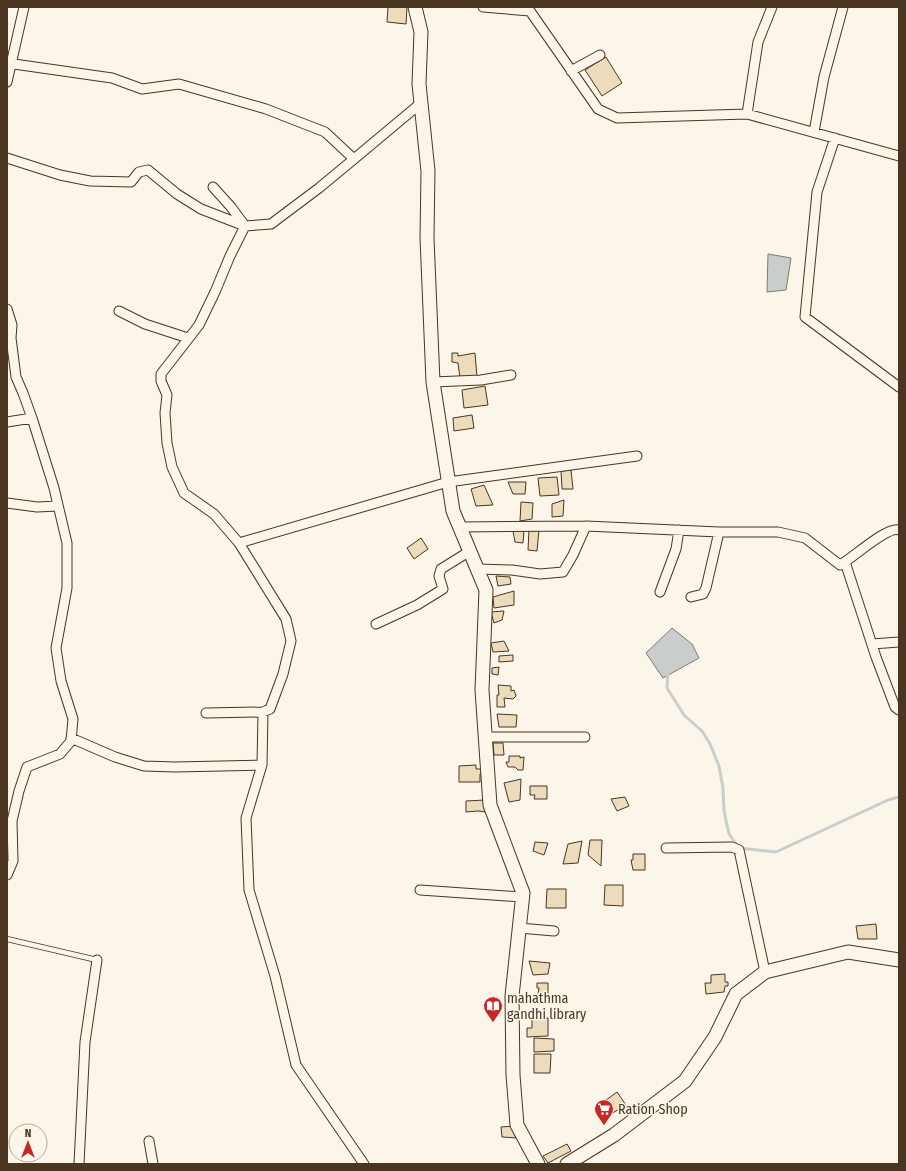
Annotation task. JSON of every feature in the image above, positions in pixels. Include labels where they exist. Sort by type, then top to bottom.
[{"type":"street","points":[[7,82],[9,63],[24,7]]},
{"type":"street","points":[[415,7],[421,32],[419,84],[428,171],[427,238],[433,382],[453,511],[486,590],[482,690],[490,805],[523,893],[512,996],[513,1075],[517,1125],[538,1164]]},
{"type":"street","points":[[483,7],[531,9],[571,71],[598,109],[617,118],[747,114],[899,156]]},
{"type":"street","points":[[747,114],[758,42],[772,7]]},
{"type":"street","points":[[814,132],[824,77],[843,7]]},
{"type":"street","points":[[571,71],[600,55]]},
{"type":"street","points":[[9,63],[112,78],[142,89],[179,84],[266,109],[325,132],[354,159]]},
{"type":"street","points":[[7,158],[60,175],[90,181],[131,182],[139,172],[148,170],[177,194],[201,209],[245,226],[271,224],[319,188],[421,103]]},
{"type":"street","points":[[835,138],[817,192],[805,317],[899,387]]},
{"type":"street","points":[[213,187],[232,207],[245,226]]},
{"type":"street","points":[[206,713],[263,712],[270,709],[283,674],[291,641],[286,619],[239,542],[214,514],[184,493],[172,467],[167,443],[165,413],[167,395],[161,382],[161,374],[198,325],[212,299],[245,226]]},
{"type":"street","points":[[7,309],[12,325],[11,338],[16,377],[32,418],[58,506],[67,543],[67,588],[56,648],[61,681],[73,719],[71,742],[60,754],[27,768],[19,791],[12,821],[13,861],[7,875]]},
{"type":"street","points":[[119,311],[145,324],[188,338]]},
{"type":"street","points":[[433,382],[481,380],[511,375]]},
{"type":"street","points":[[7,422],[32,418]]},
{"type":"street","points":[[239,542],[448,482],[637,456]]},
{"type":"street","points":[[7,503],[37,507],[58,506]]},
{"type":"street","points":[[460,527],[586,526],[719,532],[778,532],[805,538],[840,565],[883,534],[896,529],[899,530]]},
{"type":"street","points":[[477,569],[512,570],[540,574],[563,572],[573,555],[586,526]]},
{"type":"street","points":[[660,592],[676,549],[679,530]]},
{"type":"street","points":[[691,597],[703,594],[706,588],[719,532]]},
{"type":"street","points":[[376,624],[417,605],[443,589],[439,576],[441,569],[470,551]]},
{"type":"street","points":[[845,562],[872,644],[895,707],[899,710]]},
{"type":"street","points":[[872,644],[899,642]]},
{"type":"street","points":[[263,712],[262,765],[246,818],[249,890],[274,976],[296,1065],[364,1164]]},
{"type":"street","points":[[485,737],[585,737]]},
{"type":"street","points":[[71,738],[115,757],[144,766],[175,767],[262,765]]},
{"type":"street","points":[[666,848],[732,847],[739,850],[765,972]]},
{"type":"street","points":[[420,890],[522,897]]},
{"type":"street","points":[[519,928],[554,931]]},
{"type":"street","points":[[567,1164],[614,1134],[685,1081],[715,1037],[736,994],[765,972],[848,952],[899,960]]},
{"type":"street","points":[[79,1164],[85,1042],[98,960]]},
{"type":"street","points":[[149,1141],[153,1164]]},
{"type":"lane","points":[[7,939],[98,960]]},
{"type":"shaded area","points":[[768,254],[791,258],[786,290],[767,292]]},
{"type":"shaded area","points":[[672,628],[692,644],[699,658],[663,678],[646,653]]},
{"type":"building","points":[[388,7],[407,7],[406,24],[387,22]]},
{"type":"building","points":[[606,57],[622,83],[602,96],[585,70]]},
{"type":"building","points":[[452,353],[458,353],[458,356],[475,353],[477,377],[460,378],[458,363],[452,362]]},
{"type":"building","points":[[485,386],[488,405],[464,408],[462,390]]},
{"type":"building","points":[[472,415],[474,428],[454,431],[453,418]]},
{"type":"building","points":[[571,470],[573,489],[562,489],[561,471]]},
{"type":"building","points":[[557,477],[559,495],[540,496],[538,478]]},
{"type":"building","points":[[508,482],[526,482],[525,494],[513,494]]},
{"type":"building","points":[[484,485],[493,505],[476,506],[471,489]]},
{"type":"building","points":[[564,500],[563,516],[552,517],[552,504]]},
{"type":"building","points":[[521,502],[533,503],[532,519],[520,521]]},
{"type":"building","points":[[529,529],[539,530],[537,551],[528,550]]},
{"type":"building","points":[[524,530],[523,543],[515,542],[513,531]]},
{"type":"building","points":[[421,538],[428,549],[414,559],[407,548]]},
{"type":"building","points":[[496,576],[510,577],[511,584],[498,586]]},
{"type":"building","points":[[514,591],[514,605],[494,608],[493,597]]},
{"type":"building","points":[[504,611],[502,620],[494,623],[491,612]]},
{"type":"building","points":[[504,641],[509,651],[493,652],[491,643]]},
{"type":"building","points":[[513,655],[513,661],[499,662],[499,656]]},
{"type":"building","points":[[499,667],[498,675],[492,674],[492,668]]},
{"type":"building","points":[[498,685],[511,686],[511,691],[514,690],[516,696],[513,699],[504,698],[505,707],[497,707],[497,695],[499,695]]},
{"type":"building","points":[[497,714],[517,715],[516,727],[499,727]]},
{"type":"building","points":[[493,743],[503,743],[504,755],[494,755]]},
{"type":"building","points":[[509,756],[520,756],[520,758],[524,757],[523,770],[518,770],[515,767],[508,767],[506,762],[509,762]]},
{"type":"building","points":[[476,765],[476,769],[482,769],[483,774],[480,774],[480,782],[459,782],[459,766]]},
{"type":"building","points":[[521,779],[520,800],[509,802],[504,783]]},
{"type":"building","points":[[530,786],[547,786],[547,799],[534,799],[535,795],[530,795]]},
{"type":"building","points":[[625,797],[629,806],[617,811],[611,799]]},
{"type":"building","points":[[485,800],[486,812],[466,812],[466,801]]},
{"type":"building","points":[[590,840],[602,840],[601,866],[588,855]]},
{"type":"building","points":[[582,841],[578,863],[563,864],[568,844]]},
{"type":"building","points":[[535,842],[548,843],[544,855],[533,851]]},
{"type":"building","points":[[633,854],[645,854],[645,870],[633,870],[631,860],[633,860]]},
{"type":"building","points":[[605,885],[623,885],[623,906],[604,905]]},
{"type":"building","points":[[547,889],[566,889],[566,908],[546,908]]},
{"type":"building","points":[[876,924],[877,939],[858,939],[856,926]]},
{"type":"building","points":[[529,961],[550,963],[548,974],[533,975]]},
{"type":"building","points":[[725,974],[725,982],[728,982],[728,986],[725,986],[724,992],[706,994],[705,983],[711,983],[711,975]]},
{"type":"building","points":[[537,983],[548,983],[548,995],[538,995],[539,988],[537,988]]},
{"type":"building","points":[[532,1018],[548,1018],[548,1036],[527,1037],[527,1028],[532,1028]]},
{"type":"building","points":[[534,1038],[554,1039],[554,1051],[534,1052]]},
{"type":"building","points":[[534,1054],[551,1054],[550,1073],[534,1073]]},
{"type":"building","points":[[617,1092],[626,1105],[611,1114],[602,1103]]},
{"type":"building","points":[[515,1126],[517,1138],[502,1137],[501,1127]]},
{"type":"building","points":[[567,1144],[571,1151],[548,1163],[543,1156]]},
{"type":"waterway","points":[[668,672],[667,688],[684,715],[702,731],[710,744],[719,766],[723,788],[724,811],[729,834],[739,848],[776,852],[888,800],[899,797]]},
{"type":"place","name":"mahathma gandhi library","points":[[493,1023]]},
{"type":"place","name":"Ration Shop","points":[[604,1126]]}]
